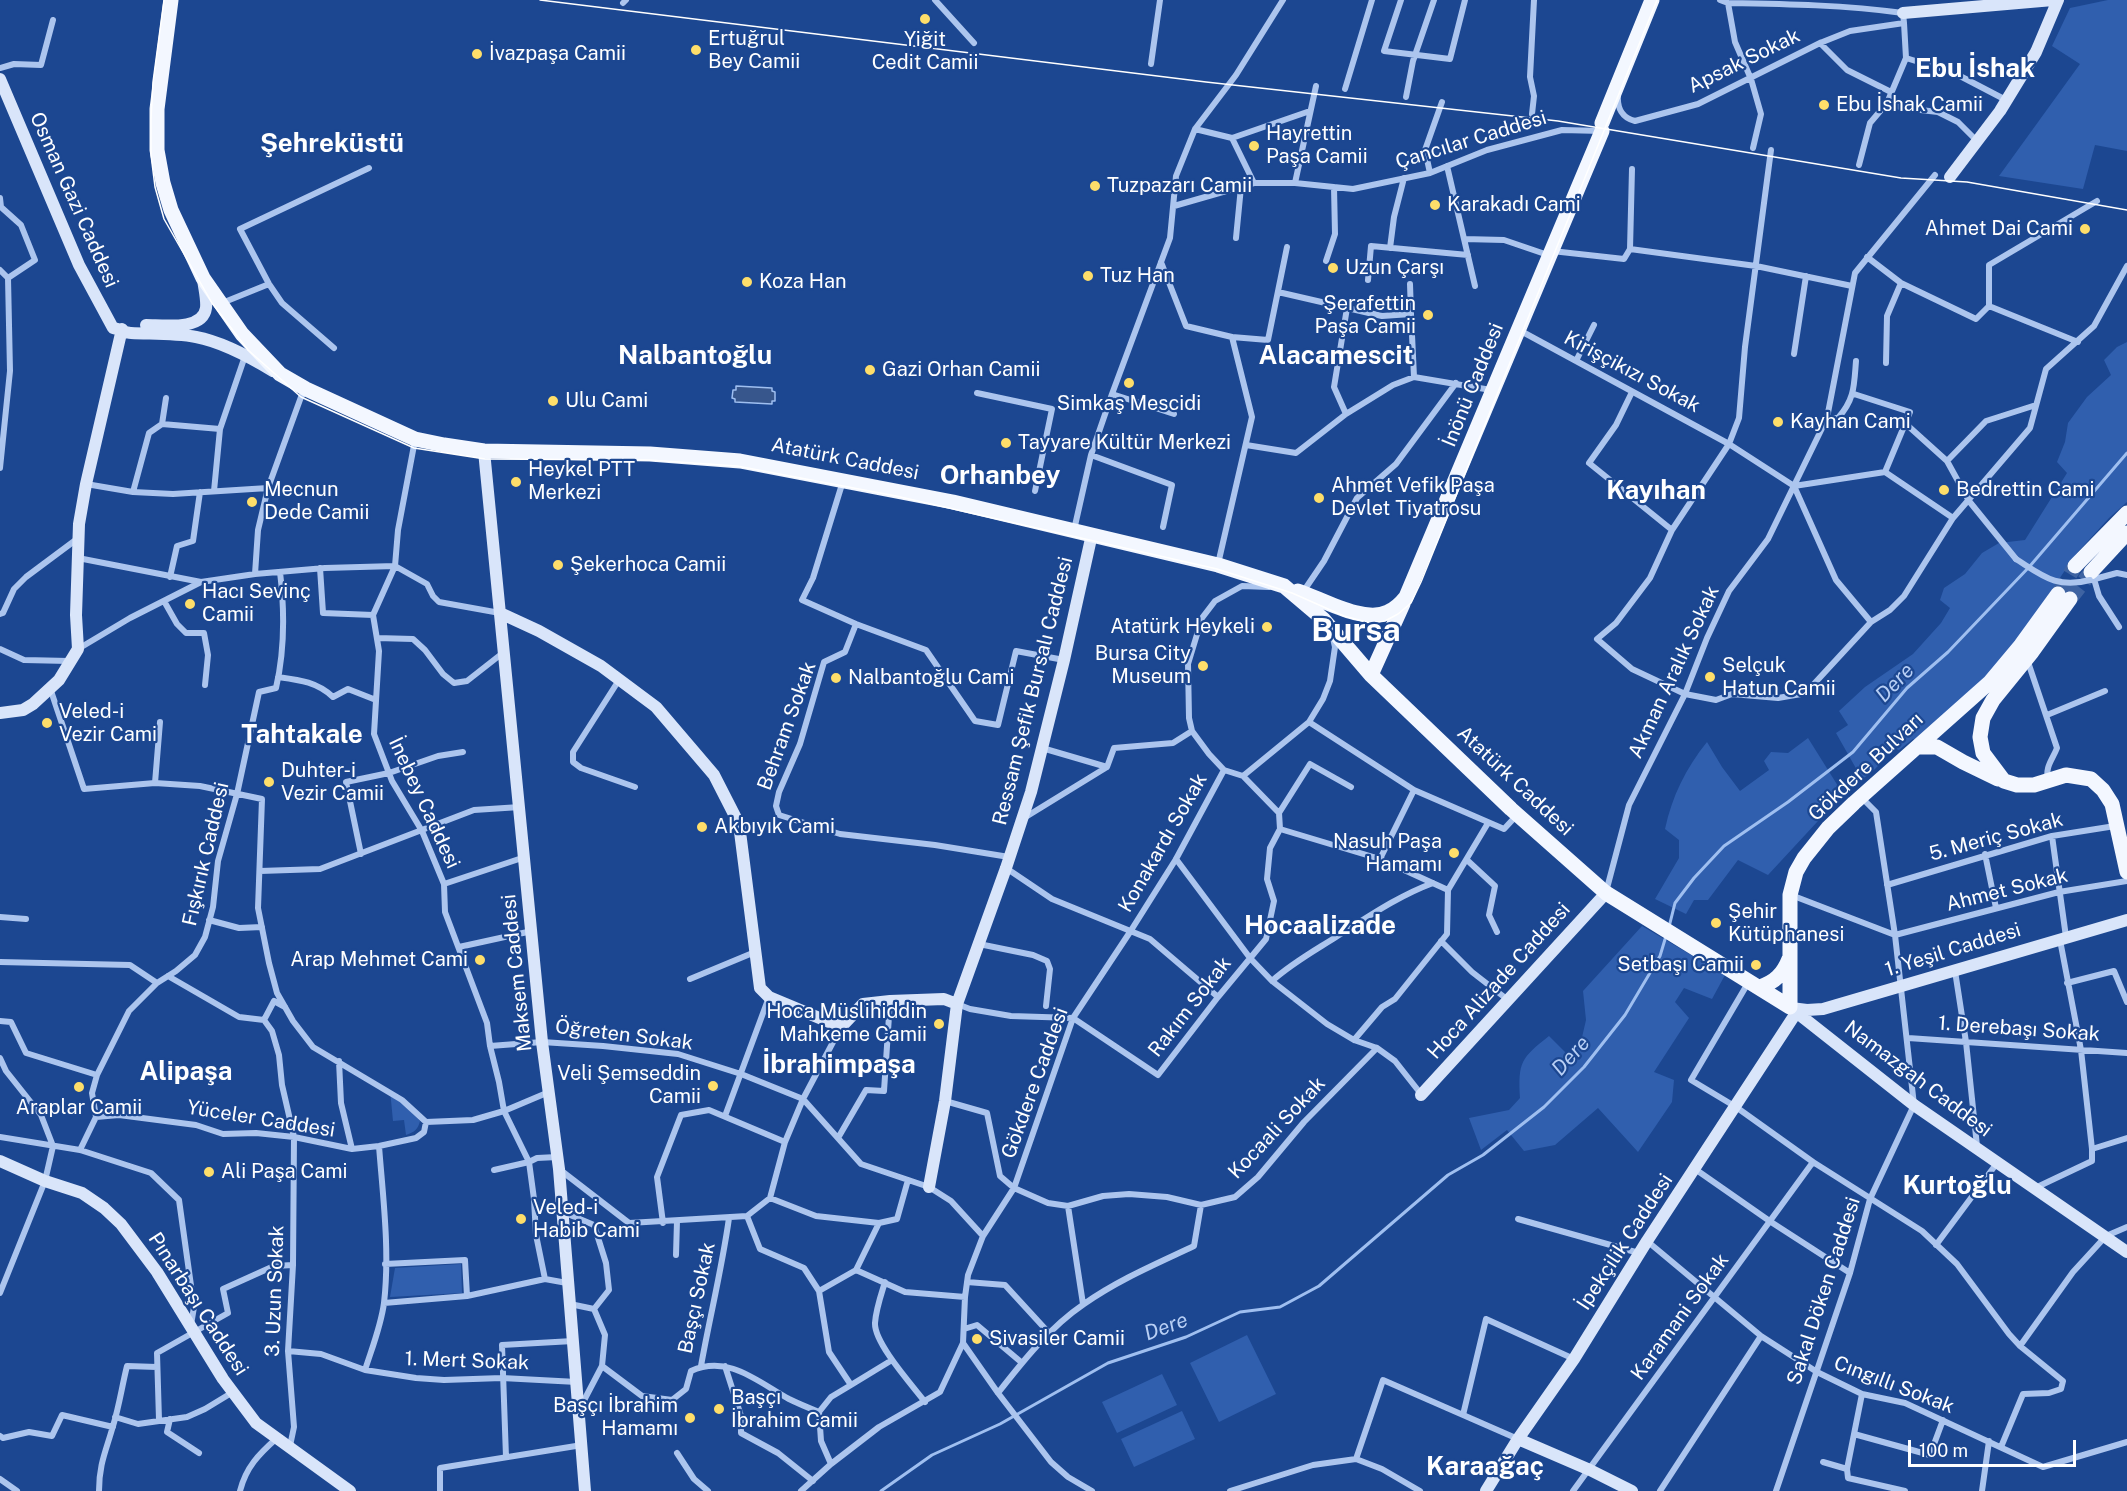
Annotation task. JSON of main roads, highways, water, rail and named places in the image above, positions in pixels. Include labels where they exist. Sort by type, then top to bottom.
[{"type":"main road","name":"Atatürk Caddesi","points":[[171,0],[157,109],[157,150],[163,183],[171,210],[203,278],[242,334],[279,374],[306,389],[415,439],[484,451],[650,454],[740,461],[946,500],[1218,565],[1284,586],[1332,628],[1371,675],[1518,815],[1606,893],[1685,941]]},
{"type":"main road","name":"İnönü Caddesi","points":[[1407,597],[1551,253],[1652,0]]},
{"type":"main road","points":[[1904,18],[2027,1],[2053,0]]},
{"type":"main road","points":[[1950,177],[2006,100],[2036,52],[2058,0]]},
{"type":"main road","name":"Osman Gazi Caddesi","points":[[0,79],[79,265],[113,328],[122,329]]},
{"type":"main road","points":[[122,329],[130,326],[184,325],[202,318],[206,309],[203,278]]},
{"type":"main road","points":[[122,329],[127,333],[157,333],[198,338],[218,344],[279,374]]},
{"type":"main road","points":[[0,713],[23,710],[33,704],[59,680],[78,649],[76,615],[78,538],[86,484],[122,329]]},
{"type":"main road","name":"Maksem Caddesi","points":[[484,451],[542,1042],[558,1163],[585,1491]]},
{"type":"main road","points":[[2075,566],[2127,513]]},
{"type":"main road","points":[[2092,577],[2127,533]]},
{"type":"main road","name":"Ressam Şefik Bursalı Caddesi","points":[[929,1187],[945,1101],[957,1004],[1008,862],[1042,748],[1092,534]]},
{"type":"main road","points":[[1284,586],[1370,615],[1389,612],[1407,597]]},
{"type":"main road","name":"Gökdere Bulvarı","points":[[1793,1010],[1790,895],[1796,872],[1804,858],[1828,828],[1990,682],[2064,596],[2027,658],[2004,686],[1983,718],[1980,737],[1983,753],[2004,781]]},
{"type":"main road","points":[[1371,675],[1407,597]]},
{"type":"main road","points":[[500,613],[580,654],[656,707],[714,775],[739,824],[760,988],[769,997],[841,1027],[863,1004],[944,999],[957,1004]]},
{"type":"main road","points":[[1918,747],[1937,747],[1963,762],[2017,785],[2034,785],[2066,775],[2091,779],[2103,790],[2112,804],[2115,826],[2127,872]]},
{"type":"main road","name":"Hoca Alizade Caddesi","points":[[1421,1095],[1606,893]]},
{"type":"main road","name":"1. Yeşil Caddesi","points":[[1793,1010],[1823,1009],[2127,920]]},
{"type":"main road","name":"Namazgah Caddesi","points":[[1685,941],[1793,1010],[1914,1105],[2127,1252]]},
{"type":"main road","points":[[1754,983],[1773,982],[1784,971],[1790,956]]},
{"type":"main road","name":"İpekçilik Caddesi","points":[[1486,1491],[1736,1107],[1793,1010]]},
{"type":"main road","name":"Pınarbaşı Caddesi","points":[[0,1163],[82,1193],[104,1208],[121,1224],[157,1272],[192,1330],[256,1423],[350,1491]]},
{"type":"main road","points":[[1518,1439],[1632,1491]]},
{"type":"waterway","name":"Dere","points":[[1669,927],[1675,903],[1694,878],[1724,846],[1788,802],[1853,752],[1907,688],[1948,652],[2030,566],[2127,453]]},
{"type":"waterway","name":"Dere","points":[[881,1491],[932,1455],[1000,1424],[1108,1363],[1186,1337],[1240,1312],[1280,1307],[1319,1286],[1448,1175],[1483,1155],[1544,1107],[1584,1067],[1625,1015],[1660,956],[1666,936]]},
{"type":"tunnel","points":[[2058,594],[2075,566]]},
{"type":"tunnel","points":[[2070,599],[2091,572]]},
{"type":"tram line","points":[[164,0],[153,82],[151,119],[151,155],[155,187],[164,219],[212,303],[248,350],[301,397],[414,448],[485,459],[649,460],[737,466],[896,496],[1217,569],[1292,593],[1344,616],[1370,623],[1385,621],[1398,614],[1411,603],[1421,582],[1657,0]]},
{"type":"tram line","points":[[540,0],[1206,82],[1558,121],[1901,178],[1967,182],[2127,210]]},
{"type":"place","name":"Yiğit Cedit Camii","points":[[925,19]]},
{"type":"place","name":"Ertuğrul Bey Camii","points":[[696,50]]},
{"type":"place","name":"İvazpaşa Camii","points":[[477,54]]},
{"type":"place","name":"Ebu İshak Camii","points":[[1824,105]]},
{"type":"place","name":"Hayrettin Paşa Camii","points":[[1254,146]]},
{"type":"place","name":"Tuzpazarı Camii","points":[[1095,186]]},
{"type":"place","name":"Karakadı Cami","points":[[1435,205]]},
{"type":"place","name":"Ahmet Dai Cami","points":[[2085,229]]},
{"type":"place","name":"Uzun Çarşı","points":[[1333,268]]},
{"type":"place","name":"Tuz Han","points":[[1088,276]]},
{"type":"place","name":"Koza Han","points":[[747,282]]},
{"type":"place","name":"Şerafettin Paşa Camii","points":[[1428,315]]},
{"type":"place","name":"Gazi Orhan Camii","points":[[870,370]]},
{"type":"place","name":"Simkaş Mescidi","points":[[1129,383]]},
{"type":"place","name":"Ulu Cami","points":[[553,401]]},
{"type":"place","name":"Kayhan Cami","points":[[1778,422]]},
{"type":"place","name":"Tayyare Kültür Merkezi","points":[[1006,443]]},
{"type":"place","name":"Heykel PTT Merkezi","points":[[516,482]]},
{"type":"place","name":"Bedrettin Cami","points":[[1944,490]]},
{"type":"place","name":"Ahmet Vefik Paşa Devlet Tiyatrosu","points":[[1319,498]]},
{"type":"place","name":"Mecnun Dede Camii","points":[[252,502]]},
{"type":"place","name":"Şekerhoca Camii","points":[[558,565]]},
{"type":"place","name":"Hacı Sevinç Camii","points":[[190,604]]},
{"type":"place","name":"Atatürk Heykeli","points":[[1267,627]]},
{"type":"place","name":"Bursa City Museum","points":[[1203,666]]},
{"type":"place","name":"Selçuk Hatun Camii","points":[[1710,677]]},
{"type":"place","name":"Nalbantoğlu Cami","points":[[836,678]]},
{"type":"place","name":"Veled-i Vezir Cami","points":[[47,723]]},
{"type":"place","name":"Duhter-i Vezir Camii","points":[[269,782]]},
{"type":"place","name":"Akbıyık Cami","points":[[702,827]]},
{"type":"place","name":"Nasuh Paşa Hamamı","points":[[1454,853]]},
{"type":"place","name":"Şehir Kütüphanesi","points":[[1716,923]]},
{"type":"place","name":"Arap Mehmet Cami","points":[[480,960]]},
{"type":"place","name":"Setbaşı Camii","points":[[1756,965]]},
{"type":"place","name":"Hoca Müslihiddin Mahkeme Camii","points":[[939,1024]]},
{"type":"place","name":"Veli Şemseddin Camii","points":[[713,1086]]},
{"type":"place","name":"Araplar Camii","points":[[79,1087]]},
{"type":"place","name":"Ali Paşa Cami","points":[[209,1172]]},
{"type":"place","name":"Veled-i Habib Cami","points":[[521,1219]]},
{"type":"place","name":"Sivasiler Camii","points":[[977,1339]]},
{"type":"place","name":"Başçı İbrahim Camii","points":[[719,1409]]},
{"type":"place","name":"Başçı İbrahim Hamamı","points":[[690,1418]]},
{"type":"district","name":"Ebu İshak","points":[[1975,69]]},
{"type":"district","name":"Şehreküstü","points":[[332,144]]},
{"type":"district","name":"Nalbantoğlu","points":[[695,356]]},
{"type":"district","name":"Alacamescit","points":[[1336,356]]},
{"type":"district","name":"Orhanbey","points":[[1000,476]]},
{"type":"district","name":"Kayıhan","points":[[1656,491]]},
{"type":"district","name":"Bursa","points":[[1356,631]]},
{"type":"district","name":"Tahtakale","points":[[302,735]]},
{"type":"district","name":"Hocaalizade","points":[[1320,926]]},
{"type":"district","name":"İbrahimpaşa","points":[[839,1065]]},
{"type":"district","name":"Alipaşa","points":[[186,1072]]},
{"type":"district","name":"Kurtoğlu","points":[[1957,1186]]},
{"type":"district","name":"Karaağaç","points":[[1485,1467]]}]
